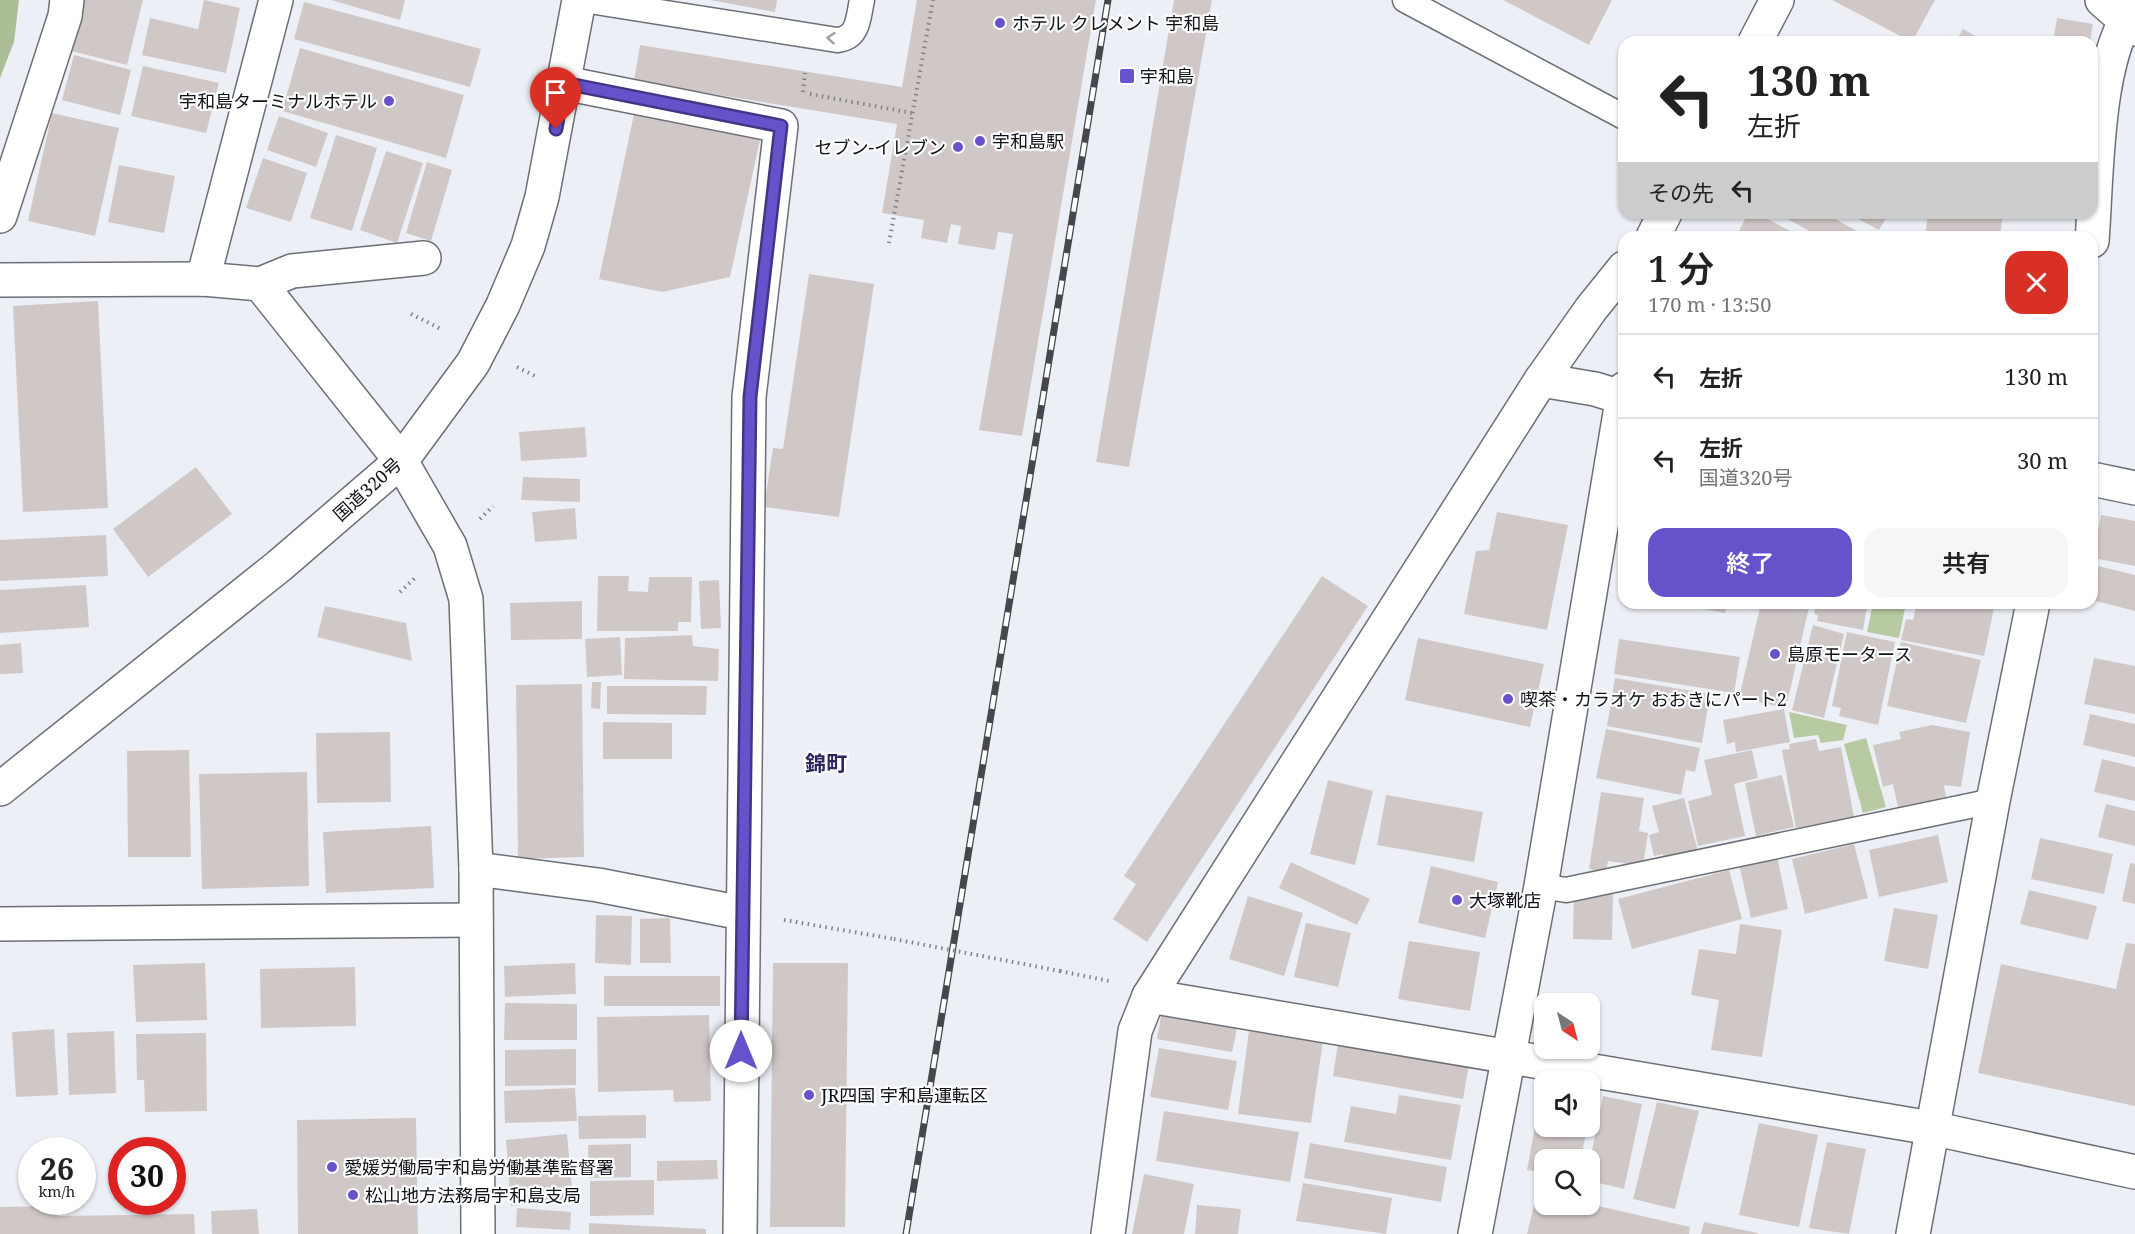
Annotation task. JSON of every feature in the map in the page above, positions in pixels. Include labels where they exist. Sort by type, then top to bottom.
[{"type":"main road","points":[[0,216],[65,16],[67,0]]},
{"type":"main road","points":[[203,279],[276,0]]},
{"type":"main road","name":"国道320号","points":[[0,789],[279,566],[401,461],[473,363],[503,305],[528,246],[542,196],[581,0]]},
{"type":"main road","points":[[1758,36],[1777,0]]},
{"type":"main road","points":[[2098,153],[2102,94],[2124,14]]},
{"type":"main road","points":[[564,83],[781,126],[750,397],[742,913],[740,1234]]},
{"type":"main road","points":[[0,280],[203,279],[260,284],[292,271],[424,258]]},
{"type":"main road","points":[[1108,1234],[1135,1031],[1149,996],[1541,380],[1591,309],[1618,275]]},
{"type":"main road","points":[[260,284],[401,461],[450,546],[466,599],[476,870],[478,1234]]},
{"type":"main road","points":[[1541,380],[1618,394]]},
{"type":"main road","points":[[1475,1234],[1541,886],[1618,430]]},
{"type":"main road","points":[[2098,480],[2135,488]]},
{"type":"main road","points":[[1913,1234],[1993,801],[2032,609]]},
{"type":"main road","points":[[476,870],[598,885],[742,913]]},
{"type":"main road","points":[[0,924],[476,920]]},
{"type":"main road","points":[[1149,996],[1931,1128],[2135,1172]]},
{"type":"lane","points":[[581,0],[837,40],[848,37],[854,32],[862,0]]},
{"type":"lane","points":[[1405,0],[1618,114]]},
{"type":"lane","points":[[1541,886],[1566,890],[1993,801]]},
{"type":"path","points":[[889,243],[933,0]]},
{"type":"path","points":[[827,927],[1116,982]]},
{"type":"green space","points":[[0,0],[19,0],[14,42],[0,78]]},
{"type":"green space","points":[[1872,609],[1905,609],[1899,638],[1867,632]]},
{"type":"green space","points":[[1789,712],[1847,725],[1843,740],[1821,743],[1818,735],[1794,738]]},
{"type":"green space","points":[[1866,738],[1886,807],[1863,813],[1844,744]]},
{"type":"building","points":[[84,0],[143,0],[127,65],[71,51]]},
{"type":"building","points":[[204,0],[240,8],[226,73],[142,55],[150,18],[198,29]]},
{"type":"building","points":[[331,0],[405,0],[400,20]]},
{"type":"building","points":[[710,0],[777,0],[775,12]]},
{"type":"building","points":[[917,0],[1096,0],[1022,436],[979,430],[1013,234],[998,232],[995,250],[958,244],[961,226],[951,224],[947,243],[921,238],[924,220],[882,213],[897,124],[634,81],[640,45],[902,87]]},
{"type":"building","points":[[1174,0],[1212,0],[1129,467],[1096,462]]},
{"type":"building","points":[[1503,0],[1612,0],[1589,45]]},
{"type":"building","points":[[1832,0],[1935,0],[1915,36],[1901,36]]},
{"type":"building","points":[[304,2],[481,49],[470,87],[294,39]]},
{"type":"building","points":[[2057,18],[2093,24],[2091,36],[2054,36]]},
{"type":"building","points":[[1963,29],[1975,36],[1959,36]]},
{"type":"building","points":[[300,48],[464,95],[446,158],[282,111]]},
{"type":"building","points":[[74,55],[131,70],[120,115],[62,100]]},
{"type":"building","points":[[143,66],[219,83],[206,133],[131,116]]},
{"type":"building","points":[[52,113],[119,128],[95,236],[28,221]]},
{"type":"building","points":[[634,114],[760,140],[730,277],[662,292],[599,279]]},
{"type":"building","points":[[279,116],[328,133],[316,167],[267,150]]},
{"type":"building","points":[[336,135],[377,148],[352,231],[310,218]]},
{"type":"building","points":[[386,151],[423,163],[397,243],[360,230]]},
{"type":"building","points":[[263,158],[307,173],[291,222],[246,208]]},
{"type":"building","points":[[427,162],[452,170],[431,241],[406,233]]},
{"type":"building","points":[[119,165],[175,176],[164,233],[108,222]]},
{"type":"building","points":[[1745,219],[1768,219],[1790,231],[1739,231]]},
{"type":"building","points":[[1788,219],[1835,219],[1857,231],[1809,231]]},
{"type":"building","points":[[1858,219],[1885,219],[1879,230]]},
{"type":"building","points":[[1927,219],[2002,219],[2001,231],[1926,231]]},
{"type":"building","points":[[809,274],[874,284],[839,517],[764,507],[773,448],[783,449]]},
{"type":"building","points":[[98,301],[108,508],[23,512],[13,306]]},
{"type":"building","points":[[585,427],[587,457],[521,461],[519,432]]},
{"type":"building","points":[[196,467],[232,514],[148,577],[113,529]]},
{"type":"building","points":[[523,477],[580,479],[580,502],[521,500]]},
{"type":"building","points":[[575,508],[577,539],[535,542],[532,512]]},
{"type":"building","points":[[1497,512],[1568,525],[1547,630],[1464,614],[1476,551],[1489,550]]},
{"type":"building","points":[[2101,515],[2135,521],[2135,566],[2098,559],[2098,531]]},
{"type":"building","points":[[106,535],[108,576],[0,581],[0,540]]},
{"type":"building","points":[[2098,566],[2135,575],[2135,611],[2098,602]]},
{"type":"building","points":[[598,576],[629,576],[628,591],[648,592],[649,577],[692,577],[691,622],[678,622],[678,631],[597,631]]},
{"type":"building","points":[[1322,576],[1368,606],[1147,942],[1113,919],[1136,884],[1124,876]]},
{"type":"building","points":[[719,580],[721,628],[701,629],[699,581]]},
{"type":"building","points":[[86,585],[89,627],[0,633],[0,590]]},
{"type":"building","points":[[582,601],[582,639],[511,640],[510,603]]},
{"type":"building","points":[[325,606],[406,623],[412,661],[317,637]]},
{"type":"building","points":[[1705,609],[1726,609],[1725,613]]},
{"type":"building","points":[[1760,609],[1809,609],[1786,708],[1739,698]]},
{"type":"building","points":[[1815,609],[1867,609],[1863,630],[1817,621],[1818,615],[1814,614]]},
{"type":"building","points":[[1916,609],[1994,609],[1984,656],[1901,640],[1906,619],[1913,620]]},
{"type":"building","points":[[1813,625],[1844,634],[1824,718],[1792,710]]},
{"type":"building","points":[[1847,632],[1895,642],[1878,725],[1839,716],[1841,708],[1832,706]]},
{"type":"building","points":[[692,635],[693,646],[719,649],[718,681],[624,679],[625,638]]},
{"type":"building","points":[[620,637],[622,675],[587,677],[585,639]]},
{"type":"building","points":[[1418,638],[1544,664],[1530,727],[1405,700]]},
{"type":"building","points":[[1619,639],[1740,657],[1734,693],[1614,674]]},
{"type":"building","points":[[1901,642],[1981,660],[1966,723],[1887,706]]},
{"type":"building","points":[[21,643],[23,673],[0,674],[0,645]]},
{"type":"building","points":[[2094,658],[2135,666],[2135,714],[2084,704]]},
{"type":"building","points":[[1615,678],[1710,694],[1702,743],[1607,726]]},
{"type":"building","points":[[592,682],[601,682],[600,709],[591,708]]},
{"type":"building","points":[[582,684],[584,857],[518,859],[516,685]]},
{"type":"building","points":[[607,686],[707,686],[706,715],[607,714]]},
{"type":"building","points":[[1784,709],[1790,742],[1736,752],[1735,742],[1727,744],[1723,720]]},
{"type":"building","points":[[2090,714],[2135,724],[2135,757],[2083,745]]},
{"type":"building","points":[[603,722],[672,723],[672,759],[603,759]]},
{"type":"building","points":[[1932,725],[1970,732],[1961,787],[1944,785],[1946,797],[1898,807],[1893,784],[1883,787],[1873,745],[1901,739],[1899,732]]},
{"type":"building","points":[[1606,729],[1700,748],[1695,772],[1686,770],[1681,795],[1596,778]]},
{"type":"building","points":[[390,732],[391,802],[317,803],[316,733]]},
{"type":"building","points":[[1816,739],[1819,751],[1841,747],[1854,817],[1796,828],[1782,750],[1790,749],[1789,744]]},
{"type":"building","points":[[189,750],[191,857],[128,857],[127,751]]},
{"type":"building","points":[[1752,750],[1758,778],[1734,784],[1745,836],[1698,846],[1688,801],[1712,795],[1704,760]]},
{"type":"building","points":[[2102,759],[2135,767],[2135,801],[2094,792]]},
{"type":"building","points":[[307,772],[309,886],[202,889],[199,774]]},
{"type":"building","points":[[1782,775],[1794,827],[1756,836],[1745,783]]},
{"type":"building","points":[[1328,780],[1373,791],[1355,865],[1310,854]]},
{"type":"building","points":[[1601,792],[1644,798],[1639,831],[1648,833],[1643,866],[1608,861],[1606,872],[1589,869]]},
{"type":"building","points":[[1386,795],[1483,812],[1474,862],[1377,845]]},
{"type":"building","points":[[1684,798],[1698,852],[1664,861],[1663,854],[1654,856],[1649,835],[1659,832],[1652,806]]},
{"type":"building","points":[[2106,804],[2135,811],[2135,846],[2098,837]]},
{"type":"building","points":[[431,826],[434,888],[326,893],[323,832]]},
{"type":"building","points":[[1938,835],[1948,882],[1879,897],[1869,850]]},
{"type":"building","points":[[2040,838],[2113,854],[2104,894],[2031,879]]},
{"type":"building","points":[[1854,844],[1868,898],[1805,914],[1792,859]]},
{"type":"building","points":[[1777,856],[1788,909],[1751,918],[1739,864]]},
{"type":"building","points":[[1291,862],[1370,899],[1357,925],[1279,888]]},
{"type":"building","points":[[2130,863],[2135,864],[2135,904],[2122,901]]},
{"type":"building","points":[[1431,866],[1498,882],[1485,938],[1418,923]]},
{"type":"building","points":[[1729,870],[1742,919],[1632,949],[1618,899]]},
{"type":"building","points":[[2029,890],[2097,906],[2088,940],[2020,924]]},
{"type":"building","points":[[1574,891],[1613,891],[1612,940],[1573,939]]},
{"type":"building","points":[[1248,896],[1303,913],[1284,976],[1229,959]]},
{"type":"building","points":[[1894,908],[1938,915],[1928,969],[1884,961]]},
{"type":"building","points":[[596,915],[632,916],[631,965],[595,963]]},
{"type":"building","points":[[670,918],[671,963],[640,963],[640,919]]},
{"type":"building","points":[[1306,923],[1351,933],[1338,987],[1294,977]]},
{"type":"building","points":[[1740,924],[1782,930],[1762,1057],[1711,1050],[1719,1000],[1691,995],[1699,949],[1736,954]]},
{"type":"building","points":[[1409,941],[1480,952],[1470,1011],[1398,999]]},
{"type":"building","points":[[2126,943],[2135,944],[2135,1106],[1978,1073],[2001,964],[2116,989]]},
{"type":"building","points":[[205,963],[207,1020],[136,1022],[133,965]]},
{"type":"building","points":[[575,963],[576,994],[505,997],[504,966]]},
{"type":"building","name":"JR四国 宇和島運転区","points":[[773,963],[848,963],[845,1227],[770,1227]]},
{"type":"building","points":[[355,967],[356,1026],[261,1028],[260,969]]},
{"type":"building","points":[[604,976],[720,976],[720,1006],[604,1006]]},
{"type":"building","points":[[505,1003],[577,1004],[577,1040],[504,1040]]},
{"type":"building","points":[[1163,1005],[1239,1019],[1232,1052],[1157,1039]]},
{"type":"building","points":[[709,1015],[711,1101],[674,1102],[673,1090],[598,1092],[597,1017]]},
{"type":"building","points":[[54,1029],[58,1095],[16,1097],[12,1032]]},
{"type":"building","points":[[114,1031],[116,1093],[69,1095],[67,1033]]},
{"type":"building","points":[[1249,1031],[1323,1041],[1311,1123],[1238,1114]]},
{"type":"building","points":[[206,1033],[207,1111],[145,1112],[144,1080],[137,1080],[136,1034]]},
{"type":"building","points":[[1339,1036],[1470,1059],[1463,1099],[1333,1076]]},
{"type":"building","points":[[1159,1048],[1237,1061],[1228,1110],[1150,1097]]},
{"type":"building","points":[[576,1049],[576,1085],[505,1086],[505,1050]]},
{"type":"building","points":[[575,1088],[577,1121],[505,1123],[504,1091]]},
{"type":"building","points":[[1399,1095],[1461,1105],[1451,1160],[1344,1142],[1351,1106],[1396,1114]]},
{"type":"building","points":[[1603,1096],[1642,1104],[1624,1189],[1600,1183],[1600,1149],[1592,1149],[1595,1137],[1600,1137],[1600,1111]]},
{"type":"building","points":[[1657,1102],[1699,1111],[1675,1209],[1633,1199]]},
{"type":"building","points":[[1164,1111],[1299,1132],[1290,1182],[1156,1161]]},
{"type":"building","points":[[646,1115],[646,1138],[579,1139],[578,1116]]},
{"type":"building","points":[[416,1118],[418,1234],[298,1234],[297,1120]]},
{"type":"building","points":[[1759,1123],[1818,1135],[1799,1227],[1739,1215]]},
{"type":"building","points":[[1534,1132],[1534,1137],[1585,1137],[1583,1149],[1534,1149],[1534,1171],[1527,1170]]},
{"type":"building","points":[[567,1134],[573,1200],[511,1206],[506,1140]]},
{"type":"building","points":[[1827,1142],[1866,1149],[1849,1234],[1809,1228]]},
{"type":"building","points":[[1310,1143],[1447,1167],[1441,1202],[1304,1178]]},
{"type":"building","points":[[631,1144],[631,1177],[589,1178],[588,1145]]},
{"type":"building","points":[[717,1160],[718,1179],[657,1181],[657,1161]]},
{"type":"building","points":[[1144,1174],[1194,1184],[1184,1234],[1132,1234]]},
{"type":"building","points":[[654,1180],[654,1215],[590,1216],[590,1181]]},
{"type":"building","points":[[1303,1183],[1392,1198],[1386,1234],[1296,1221]]},
{"type":"building","points":[[1197,1205],[1241,1209],[1238,1234],[1195,1234]]},
{"type":"building","points":[[1534,1205],[1534,1215],[1600,1215],[1600,1206],[1690,1227],[1689,1234],[1527,1234]]},
{"type":"building","points":[[0,1207],[18,1207],[18,1215],[194,1214],[195,1234],[0,1234]]},
{"type":"building","points":[[517,1208],[571,1212],[570,1230],[516,1227]]},
{"type":"building","points":[[257,1209],[259,1234],[212,1234],[211,1211]]},
{"type":"building","points":[[1704,1222],[1758,1233],[1758,1234],[1701,1234]]},
{"type":"building","points":[[589,1223],[706,1229],[706,1234],[589,1234]]},
{"type":"railway","points":[[906,1234],[1108,0]]},
{"type":"place","name":"ホテル クレメント 宇和島","points":[[1000,23]]},
{"type":"place","name":"宇和島","points":[[1127,76]]},
{"type":"place","name":"宇和島ターミナルホテル","points":[[389,101]]},
{"type":"place","name":"宇和島駅","points":[[980,141]]},
{"type":"place","name":"セブン-イレブン","points":[[958,147]]},
{"type":"place","name":"島原モータース","points":[[1775,654]]},
{"type":"place","name":"喫茶・カラオケ おおきにパート2","points":[[1508,699]]},
{"type":"place","name":"大塚靴店","points":[[1457,900]]},
{"type":"place","name":"JR四国 宇和島運転区","points":[[809,1095]]},
{"type":"place","name":"愛媛労働局宇和島労働基準監督署","points":[[332,1167]]},
{"type":"place","name":"松山地方法務局宇和島支局","points":[[353,1195]]},
{"type":"district","name":"錦町","points":[[826,763]]},
{"type":"route","points":[[556,129],[564,83],[781,126],[750,397],[741,1051]]}]
